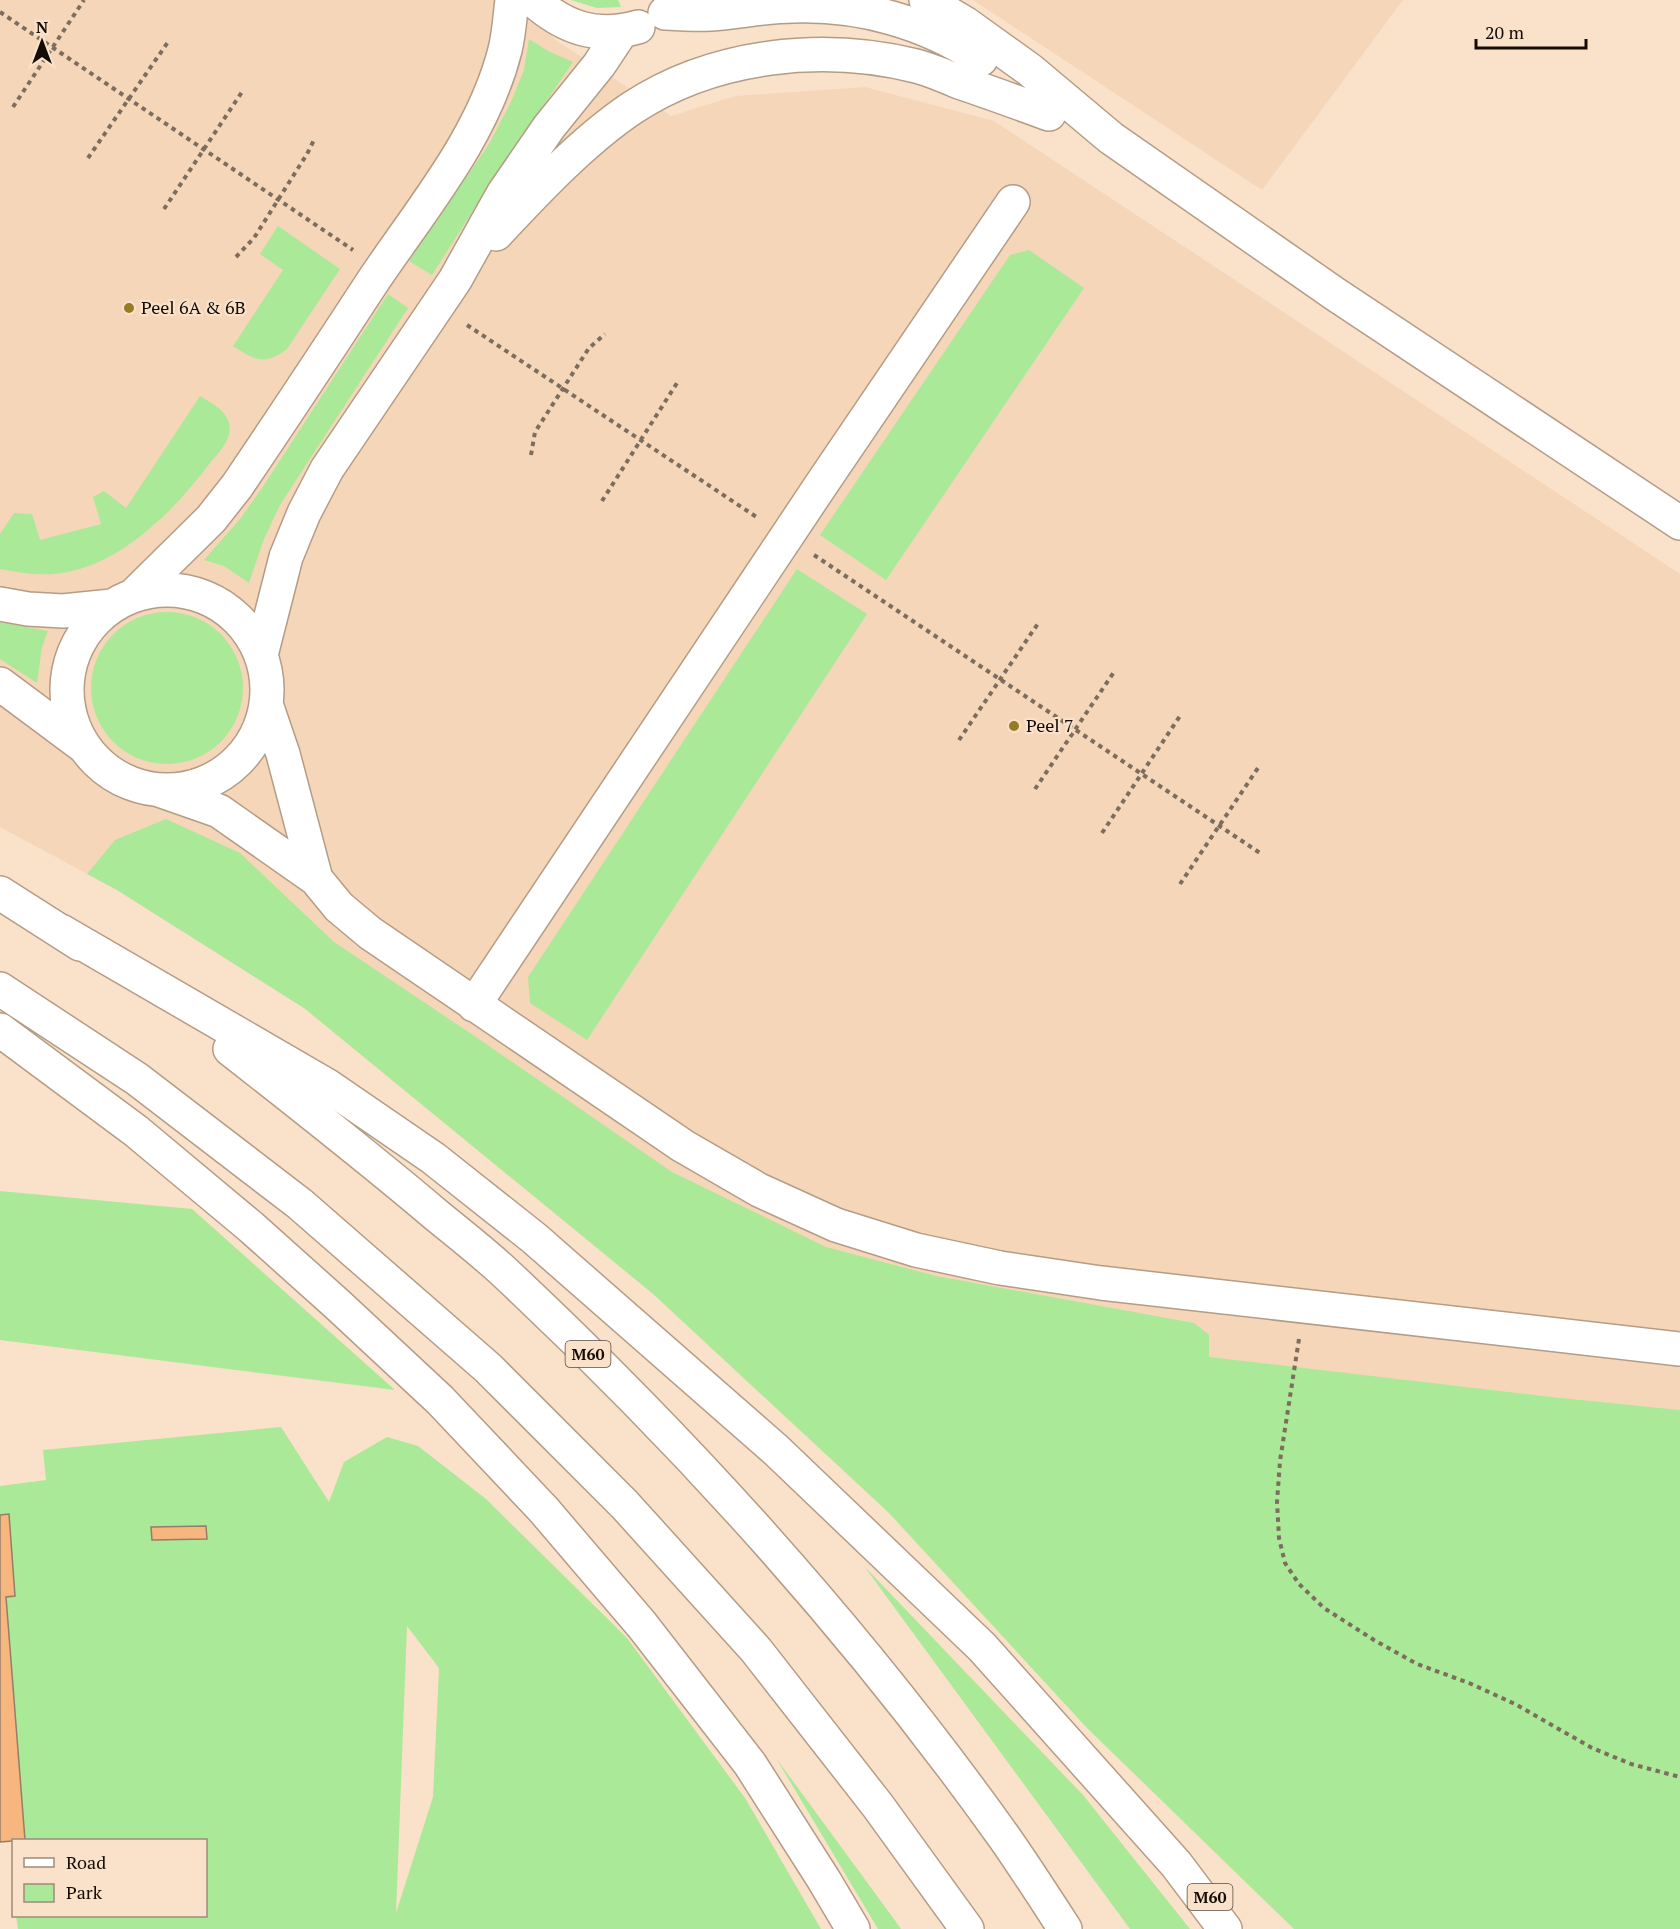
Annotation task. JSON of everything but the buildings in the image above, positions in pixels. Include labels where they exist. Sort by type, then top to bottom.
[{"type":"main road","points":[[84,747],[70,717],[66,686],[73,655],[88,628],[123,601],[211,519],[237,486],[381,269],[424,210],[487,103],[505,48],[512,0]]},
{"type":"main road","points":[[533,0],[559,20],[589,31],[621,32],[645,25],[673,7],[710,14],[795,6],[832,7],[872,12],[913,24],[955,42],[990,65],[1049,114]]},
{"type":"main road","points":[[926,0],[966,24],[1030,70],[1111,138],[1335,294],[1680,523]]},
{"type":"main road","points":[[261,655],[286,557],[304,513],[327,469],[446,293],[503,194],[549,127],[599,65],[621,32]]},
{"type":"main road","points":[[446,293],[524,204],[587,144],[632,108],[684,80],[741,63],[804,55],[860,56],[918,66],[1111,138]]},
{"type":"main road","points":[[474,1005],[1013,202]]},
{"type":"main road","points":[[0,604],[28,609],[63,611],[123,601],[164,589],[195,594],[223,606],[246,628],[261,655],[267,679],[266,704],[258,733],[241,758],[217,777],[189,788],[159,790]]},
{"type":"main road","points":[[0,684],[84,747],[112,773],[130,783],[159,790],[219,811],[316,879],[339,907],[370,933],[683,1146],[759,1190],[836,1225],[916,1250],[1000,1268],[1101,1283],[1680,1349]]},
{"type":"main road","points":[[266,704],[283,754],[316,879]]},
{"type":"main road","name":"M60","points":[[0,893],[61,931],[328,1086],[433,1158],[534,1238],[776,1450],[982,1647],[1176,1864],[1244,1929]]},
{"type":"main road","name":"M60","points":[[61,931],[218,1039],[370,1159],[499,1268],[625,1390],[725,1494],[823,1605],[945,1756],[1005,1839],[1065,1929]]},
{"type":"main road","points":[[0,989],[137,1079],[300,1204],[488,1368],[625,1505],[756,1650],[878,1806],[967,1929]]},
{"type":"main road","points":[[0,1030],[136,1131],[251,1227],[440,1401],[535,1501],[642,1625],[750,1764],[824,1880],[852,1929]]},
{"type":"main road","name":"M60","points":[[1176,1864],[1225,1929]]},
{"type":"path","points":[[13,107],[84,0]]},
{"type":"path","points":[[0,12],[381,269]]},
{"type":"path","points":[[88,158],[168,42]]},
{"type":"path","points":[[164,209],[242,92]]},
{"type":"path","points":[[236,257],[254,238],[314,140]]},
{"type":"path","points":[[446,293],[563,389],[1263,855]]},
{"type":"path","points":[[531,455],[534,432],[590,348],[605,334]]},
{"type":"path","points":[[602,501],[677,383]]},
{"type":"path","points":[[959,740],[1039,622]]},
{"type":"path","points":[[1035,789],[1114,672]]},
{"type":"path","points":[[1102,832],[1180,716]]},
{"type":"path","points":[[1180,884],[1258,768]]},
{"type":"path","points":[[1304,1306],[1277,1502],[1279,1538],[1285,1563],[1299,1584],[1324,1608],[1416,1664],[1468,1683],[1515,1704],[1592,1748],[1631,1764],[1680,1777]]},
{"type":"shaded area","name":"Peel 7","points":[[0,0],[514,0],[557,41],[671,116],[735,96],[865,87],[994,121],[1680,574],[1680,1410],[652,1293],[304,1008],[117,890],[0,827]]},
{"type":"shaded area","points":[[973,0],[1403,0],[1262,190]]},
{"type":"green space","points":[[571,0],[618,0],[621,7],[597,8]]},
{"type":"green space","points":[[529,39],[573,62],[432,275],[409,261],[489,144],[511,102],[524,70]]},
{"type":"green space","points":[[278,226],[340,269],[287,349],[272,358],[260,359],[247,355],[233,346],[283,270],[260,254]]},
{"type":"green space","points":[[1029,250],[1084,288],[886,580],[820,535],[1010,255]]},
{"type":"green space","points":[[388,294],[408,308],[280,505],[264,539],[249,583],[224,566],[204,560],[240,519],[262,488]]},
{"type":"green space","points":[[200,396],[217,407],[227,418],[230,429],[227,440],[197,480],[150,529],[113,555],[72,571],[36,574],[0,569],[0,534],[14,513],[32,514],[40,540],[101,524],[93,497],[104,491],[126,508]]},
{"type":"green space","points":[[797,569],[867,614],[587,1040],[530,1003],[528,977]]},
{"type":"green space","points":[[167,612],[196,618],[209,625],[220,635],[230,646],[237,659],[243,688],[237,717],[230,730],[220,741],[209,751],[196,758],[167,764],[138,758],[125,751],[114,741],[104,730],[97,717],[91,688],[97,659],[104,646],[114,635],[125,625],[138,618]]},
{"type":"green space","points":[[0,622],[48,631],[42,647],[37,683],[0,659]]},
{"type":"green space","points":[[166,819],[240,853],[334,942],[672,1172],[826,1247],[936,1276],[1194,1323],[1209,1335],[1209,1357],[1680,1410],[1680,1929],[1294,1929],[1087,1728],[889,1513],[652,1293],[304,1008],[117,890],[87,874],[115,840]]},
{"type":"green space","points":[[0,1191],[192,1209],[395,1390],[0,1340]]},
{"type":"green space","points":[[281,1427],[329,1502],[344,1462],[387,1437],[418,1446],[486,1499],[627,1638],[745,1798],[821,1929],[18,1929],[16,1917],[207,1917],[207,1839],[25,1839],[6,1597],[15,1595],[9,1514],[0,1515],[0,1486],[46,1480],[43,1450]],"holes":[[[407,1626],[439,1668],[433,1797],[396,1913]]]},
{"type":"green space","points":[[864,1566],[1083,1795],[1190,1929],[1130,1929]]},
{"type":"green space","points":[[776,1758],[899,1926],[901,1929],[878,1929]]},
{"type":"place","name":"Peel 6A & 6B","points":[[129,308]]},
{"type":"place","name":"Peel 7","points":[[1014,726]]}]
